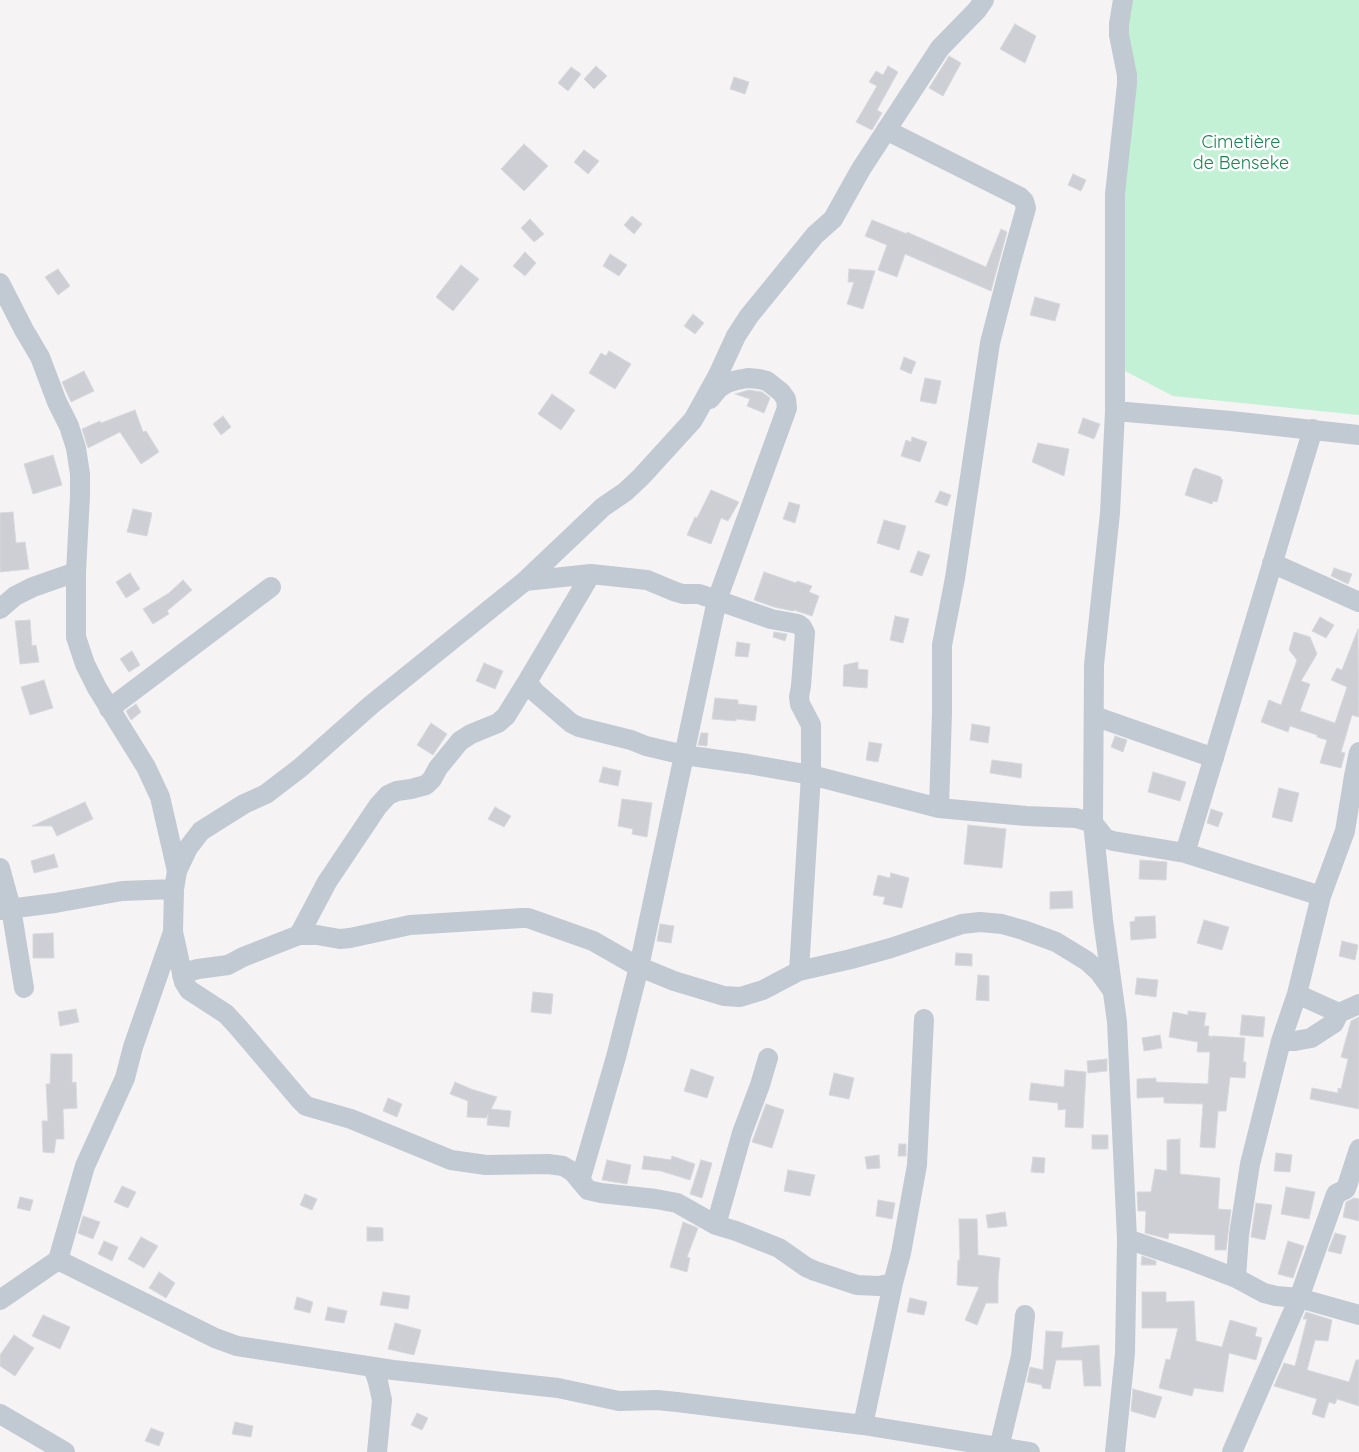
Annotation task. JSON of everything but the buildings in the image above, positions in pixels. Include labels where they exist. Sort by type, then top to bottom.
[{"type":"street","points":[[693,420],[718,375],[736,336],[749,316],[816,235],[834,218],[860,169],[940,48],[977,10],[984,0]]},
{"type":"street","points":[[1114,1452],[1125,1353],[1128,1239],[1117,1022],[1103,920],[1093,823],[1094,665],[1110,513],[1115,411],[1115,194],[1127,84],[1119,34],[1123,0]]},
{"type":"street","points":[[886,130],[1020,197],[1024,201],[1026,208],[990,342],[955,578],[942,645],[939,808]]},
{"type":"street","points":[[0,283],[24,330],[40,356],[76,448],[80,474],[76,572],[76,637],[85,664],[146,767],[160,796],[175,880],[173,932],[182,975],[189,990],[226,1014],[306,1106],[351,1119],[451,1160],[486,1165],[548,1164],[563,1166],[574,1172],[588,1190],[656,1198],[677,1204],[716,1226],[736,1231],[779,1248],[806,1267],[857,1285],[880,1286],[893,1282]]},
{"type":"street","points":[[175,880],[188,848],[201,831],[244,804],[273,789],[300,768],[371,705],[525,581],[603,507],[625,492],[641,477],[702,410],[719,388],[737,380],[748,378],[767,381],[782,392],[786,399],[784,417],[717,600],[639,967],[616,1057],[580,1181]]},
{"type":"street","points":[[1115,411],[1222,420],[1359,435]]},
{"type":"street","points":[[1185,853],[1313,429]]},
{"type":"street","points":[[1272,563],[1359,602]]},
{"type":"street","points":[[0,609],[15,596],[33,587],[76,572]]},
{"type":"street","points":[[525,581],[591,574],[647,580],[676,592],[699,594],[771,619],[798,624],[802,627],[805,633],[799,697],[800,704],[811,725],[811,775],[799,971]]},
{"type":"street","points":[[299,935],[327,882],[378,806],[388,795],[397,791],[426,785],[460,741],[471,734],[498,723],[506,716],[591,574]]},
{"type":"street","points":[[110,709],[271,587]]},
{"type":"street","points":[[527,682],[535,692],[579,727],[684,755],[811,775],[939,808],[1026,816],[1076,818],[1093,823],[1105,838],[1113,841],[1185,853],[1321,896]]},
{"type":"street","points":[[1094,716],[1214,758]]},
{"type":"street","points":[[1236,1278],[1239,1235],[1250,1164],[1282,1041],[1297,994],[1321,896],[1352,833],[1354,776],[1359,752]]},
{"type":"street","points":[[0,868],[5,909],[24,988]]},
{"type":"street","points":[[5,909],[55,903],[175,880]]},
{"type":"street","points":[[182,975],[198,969],[228,965],[299,935],[318,935],[340,939],[364,936],[410,925],[528,918],[593,941],[639,967],[674,981],[724,996],[740,997],[763,990],[799,971],[891,948],[962,924],[980,922],[1002,924],[1056,942],[1087,961],[1099,972],[1113,991]]},
{"type":"street","points":[[0,1300],[58,1260],[85,1166],[125,1078],[133,1048],[173,932]]},
{"type":"street","points":[[1297,994],[1339,1013]]},
{"type":"street","points":[[1282,1041],[1295,1042],[1311,1038],[1334,1023],[1339,1013],[1359,1004]]},
{"type":"street","points":[[863,1425],[918,1166],[924,1019]]},
{"type":"street","points":[[716,1226],[742,1133],[768,1058]]},
{"type":"street","points":[[1232,1452],[1299,1298],[1336,1194],[1346,1189],[1359,1149]]},
{"type":"street","points":[[1128,1239],[1236,1278],[1264,1293],[1299,1298],[1359,1315]]},
{"type":"street","points":[[58,1260],[215,1338],[237,1346],[373,1367],[558,1388],[619,1401],[657,1400],[863,1425],[999,1450],[1030,1452]]},
{"type":"street","points":[[999,1450],[1021,1356],[1025,1315]]},
{"type":"street","points":[[373,1367],[382,1400],[377,1452]]},
{"type":"street","points":[[0,1414],[65,1452]]},
{"type":"green space","name":"Cimetière de Benseke","points":[[1122,0],[1359,0],[1359,415],[1173,396],[1125,371]]}]
